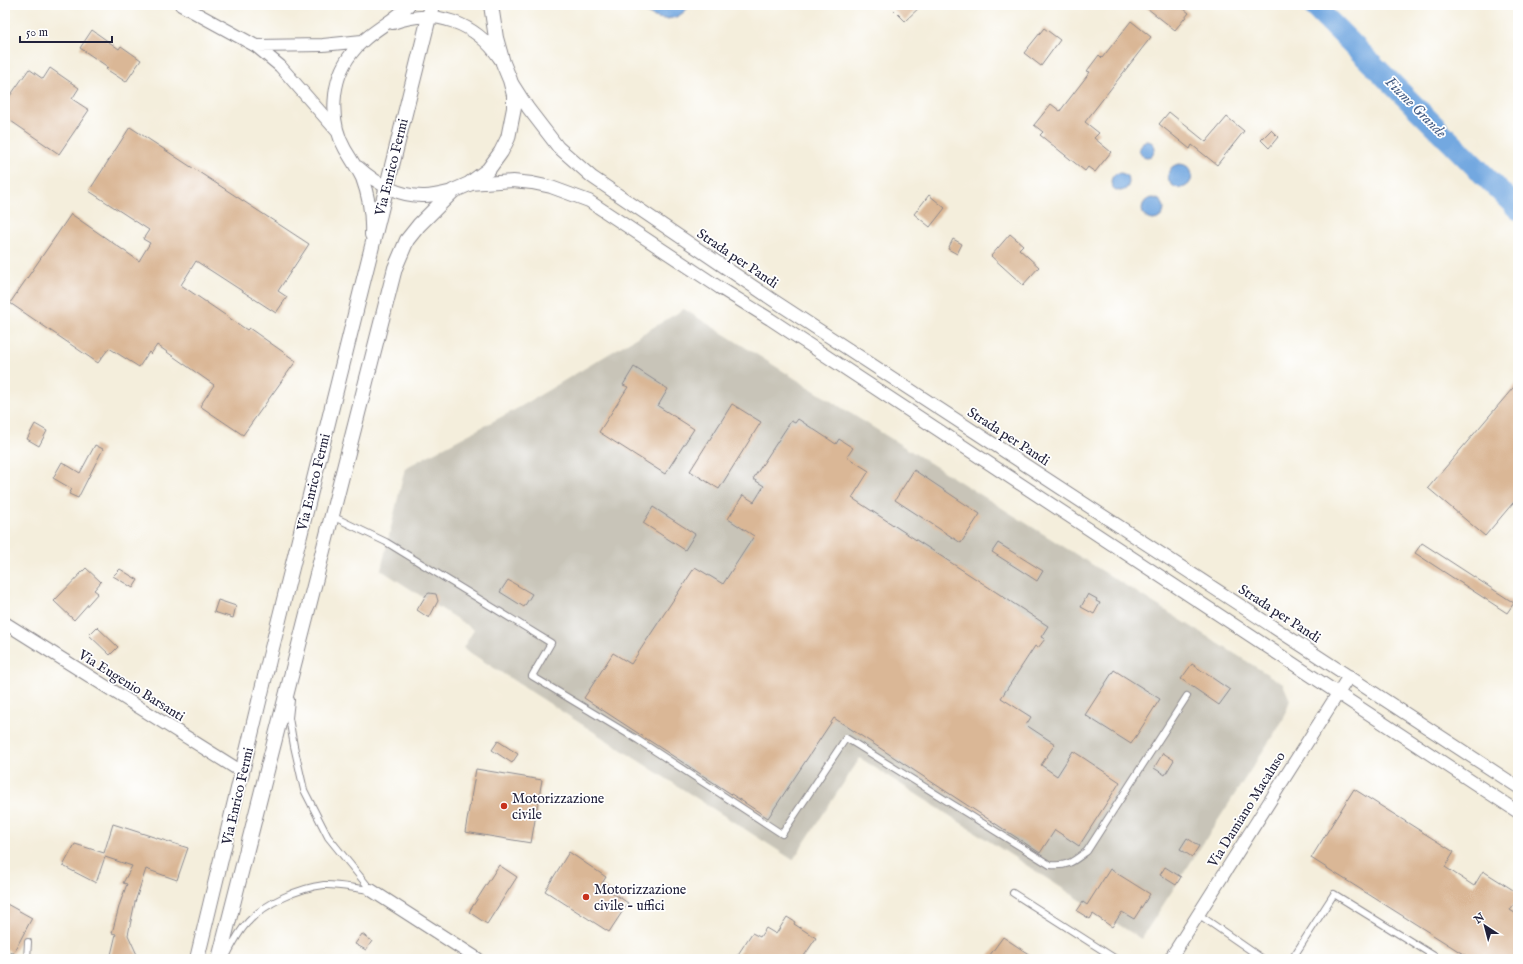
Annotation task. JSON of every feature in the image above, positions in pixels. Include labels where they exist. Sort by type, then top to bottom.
[{"type":"street","points":[[181,5],[256,46],[280,66],[337,131]]},
{"type":"street","points":[[371,248],[372,219],[369,201],[356,165],[345,149],[337,131],[334,111],[335,90],[341,72],[350,55],[362,41],[410,5]]},
{"type":"street","points":[[356,165],[369,177],[386,188],[396,192],[425,196],[453,191],[469,184],[488,170],[501,152],[508,138],[514,108],[514,95],[496,38],[491,5]]},
{"type":"street","points":[[382,27],[404,18],[431,10],[462,24],[478,34],[492,47],[503,63]]},
{"type":"street","name":"Via Enrico Fermi","points":[[197,959],[371,248],[431,10]]},
{"type":"street","points":[[256,46],[323,45],[362,41]]},
{"type":"street","name":"Strada per Pandi","points":[[510,80],[528,108],[558,147],[592,177],[773,300],[1518,787]]},
{"type":"street","points":[[469,184],[513,181],[532,183],[551,187],[588,202],[770,319],[1518,812]]},
{"type":"street","name":"Via Enrico Fermi","points":[[219,959],[295,665],[390,284],[407,240],[419,225],[453,191]]},
{"type":"street","name":"Via Eugenio Barsanti","points":[[5,624],[242,772]]},
{"type":"street","name":"Via Damiano Macaluso","points":[[1170,959],[1349,676]]},
{"type":"street","points":[[371,890],[478,959]]},
{"type":"lane","points":[[332,516],[386,542],[551,643],[532,676],[638,740],[782,834],[846,738],[1050,865],[1061,866],[1074,861],[1088,851],[1187,696]]},
{"type":"lane","points":[[295,665],[289,718],[304,790],[328,836],[371,890]]},
{"type":"lane","points":[[225,959],[247,922],[264,908],[293,893],[325,885],[371,890]]},
{"type":"lane","points":[[1014,893],[1116,959]]},
{"type":"lane","points":[[1292,959],[1334,894],[1439,959]]},
{"type":"lane","points":[[1198,914],[1263,959]]},
{"type":"lane","points":[[27,959],[28,942]]},
{"type":"shaded area","points":[[684,309],[1283,684],[1290,700],[1283,720],[1141,939],[860,758],[793,860],[463,648],[474,630],[381,570],[405,468],[520,407]]},
{"type":"water","points":[[638,5],[690,5],[678,16],[664,19],[650,15]]},
{"type":"water","points":[[1147,141],[1153,143],[1155,149],[1153,155],[1147,157],[1141,155],[1139,149],[1141,143]]},
{"type":"water","points":[[1175,164],[1185,164],[1192,171],[1192,181],[1185,188],[1175,188],[1168,181],[1168,171]]},
{"type":"water","points":[[1116,173],[1124,173],[1129,178],[1127,189],[1124,191],[1116,191],[1111,186],[1111,178]]},
{"type":"water","points":[[1153,198],[1161,201],[1164,209],[1161,217],[1153,220],[1145,217],[1142,209],[1145,201]]},
{"type":"building","points":[[889,5],[922,5],[905,21]]},
{"type":"building","points":[[1143,5],[1179,5],[1189,13],[1175,30]]},
{"type":"building","points":[[1131,21],[1151,37],[1085,122],[1099,133],[1094,138],[1111,152],[1095,172],[1088,167],[1085,171],[1040,135],[1043,132],[1034,125],[1051,104],[1060,111],[1090,72],[1087,71],[1099,55],[1102,58]]},
{"type":"building","points":[[1044,28],[1060,40],[1041,66],[1024,53]]},
{"type":"building","points":[[92,30],[119,49],[121,46],[141,60],[126,82],[106,69],[108,67],[80,48]]},
{"type":"building","points":[[50,68],[79,88],[72,99],[89,110],[59,154],[5,117],[5,103],[29,69],[43,79]]},
{"type":"building","points":[[1169,112],[1206,142],[1227,117],[1244,131],[1217,165],[1192,145],[1190,149],[1159,124]]},
{"type":"building","points":[[130,127],[309,244],[278,291],[287,297],[276,313],[196,261],[181,285],[247,330],[249,328],[296,361],[243,435],[200,406],[214,385],[157,345],[151,354],[149,352],[139,367],[109,348],[98,363],[10,303],[71,214],[139,261],[150,243],[143,239],[149,230],[89,191]]},
{"type":"building","points":[[1271,130],[1278,137],[1269,148],[1261,140]]},
{"type":"building","points":[[929,195],[945,208],[930,227],[914,214]]},
{"type":"building","points":[[1010,234],[1023,245],[1019,249],[1039,267],[1023,285],[991,256]]},
{"type":"building","points":[[953,239],[962,244],[957,254],[948,249]]},
{"type":"building","points":[[634,367],[668,389],[658,406],[694,429],[665,474],[599,432],[628,387],[623,385]]},
{"type":"building","points":[[1518,382],[1518,497],[1485,536],[1428,488]]},
{"type":"building","points":[[732,404],[761,422],[719,489],[690,471]]},
{"type":"building","points":[[798,419],[836,444],[839,439],[853,448],[847,457],[869,471],[852,498],[1048,626],[1041,637],[1045,639],[1038,648],[1035,646],[1001,698],[1031,717],[1026,725],[1055,744],[1041,765],[1057,776],[1073,751],[1120,782],[1079,846],[1055,830],[1040,853],[834,718],[768,818],[584,698],[613,653],[631,664],[695,567],[723,584],[754,536],[728,519],[743,495],[754,502],[764,486],[753,479],[791,421],[795,423]]},
{"type":"building","points":[[35,424],[47,431],[39,446],[27,439]]},
{"type":"building","points":[[95,445],[103,449],[78,498],[69,494],[72,489],[53,478],[62,462],[80,473]]},
{"type":"building","points":[[914,470],[980,514],[961,543],[895,500]]},
{"type":"building","points":[[653,507],[695,534],[685,550],[643,523]]},
{"type":"building","points":[[998,543],[1043,571],[1037,581],[992,552]]},
{"type":"building","points":[[1422,543],[1514,603],[1507,613],[1415,553]]},
{"type":"building","points":[[86,568],[101,582],[94,590],[98,593],[74,620],[54,601]]},
{"type":"building","points":[[120,569],[138,580],[133,588],[113,576]]},
{"type":"building","points":[[508,580],[532,594],[524,607],[500,592]]},
{"type":"building","points":[[429,593],[436,594],[438,601],[429,618],[417,610],[426,595]]},
{"type":"building","points":[[1088,594],[1097,599],[1096,601],[1100,603],[1094,614],[1081,607]]},
{"type":"building","points":[[218,600],[236,606],[233,618],[214,612]]},
{"type":"building","points":[[97,627],[118,647],[110,655],[89,635]]},
{"type":"building","points":[[1192,664],[1230,690],[1219,705],[1181,679]]},
{"type":"building","points":[[1114,670],[1160,699],[1131,744],[1085,715]]},
{"type":"building","points":[[498,741],[518,754],[512,763],[492,750]]},
{"type":"building","points":[[1163,753],[1174,760],[1165,775],[1154,768]]},
{"type":"building","name":"Motorizzazione civile","points":[[476,769],[542,780],[531,843],[465,832]]},
{"type":"building","points":[[1354,789],[1454,852],[1445,867],[1474,886],[1483,871],[1518,893],[1518,898],[1510,910],[1518,915],[1518,959],[1471,959],[1311,858]]},
{"type":"building","points":[[113,824],[188,848],[177,880],[146,869],[135,902],[128,935],[139,959],[114,959],[114,956],[111,955],[116,934],[112,933],[127,884],[123,883],[132,866],[105,857],[96,883],[63,866],[75,844],[104,853]]},
{"type":"building","points":[[1187,838],[1199,846],[1192,857],[1180,849]]},
{"type":"building","name":"Motorizzazione civile - uffici","points":[[569,852],[606,877],[601,885],[628,903],[609,932],[545,891]]},
{"type":"building","points":[[499,865],[517,877],[487,924],[469,912]]},
{"type":"building","points":[[1165,867],[1181,877],[1176,885],[1160,875]]},
{"type":"building","points":[[1110,869],[1150,894],[1134,919],[1122,912],[1112,927],[1093,914],[1090,919],[1077,911],[1083,902],[1087,905]]},
{"type":"building","points":[[5,903],[32,918],[13,954],[5,949]]},
{"type":"building","points":[[787,917],[795,922],[794,924],[816,938],[802,959],[735,959],[752,933],[760,937],[766,928],[776,934]]},
{"type":"building","points":[[362,934],[372,941],[366,950],[355,944]]},
{"type":"building","points":[[1003,937],[1036,959],[987,959]]},
{"type":"waterway","name":"Fiume Grande","points":[[1313,5],[1518,209]]},
{"type":"place","name":"Motorizzazione civile","points":[[504,806]]},
{"type":"place","name":"Motorizzazione civile - uffici","points":[[586,897]]}]
